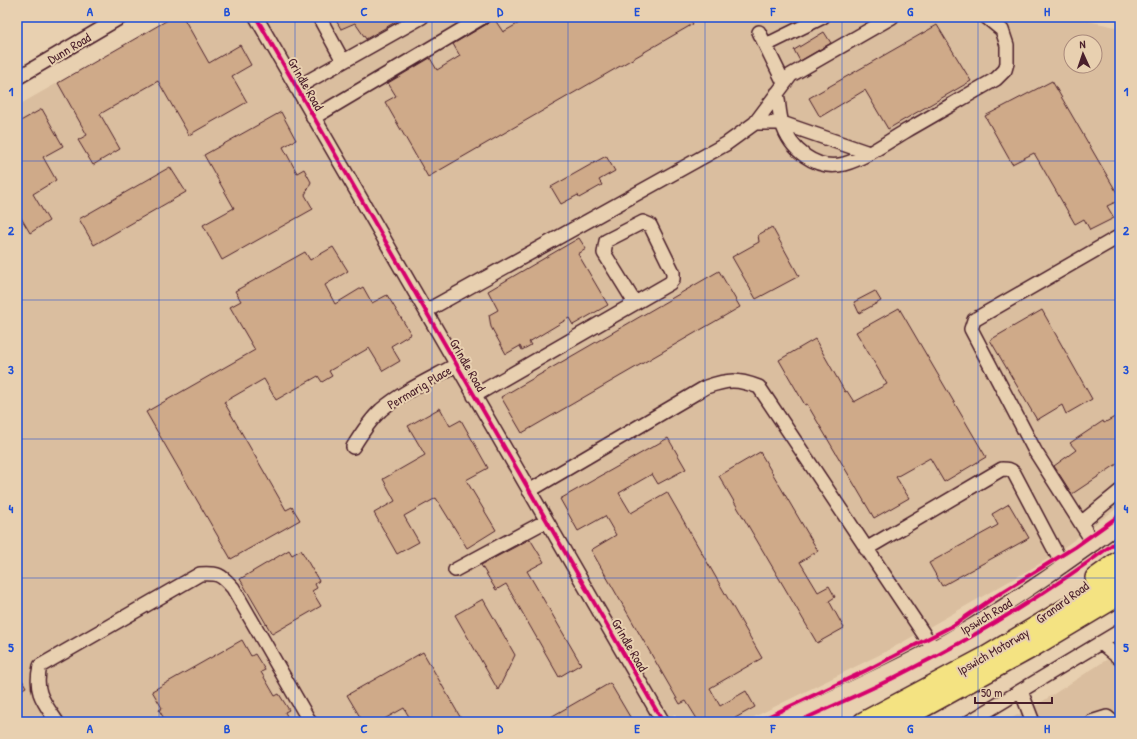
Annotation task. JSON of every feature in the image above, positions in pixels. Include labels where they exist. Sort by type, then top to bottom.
[{"type":"highway","name":"Granard Road","points":[[985,657],[1120,560]]},
{"type":"highway","name":"Ipswich Motorway","points":[[863,722],[985,657],[1120,576]]},
{"type":"highway","name":"Ipswich Motorway","points":[[897,722],[1028,650],[1120,595]]},
{"type":"highway","points":[[1096,610],[1120,599]]},
{"type":"street","name":"Dunn Road","points":[[17,78],[121,17]]},
{"type":"street","name":"Grindle Road","points":[[256,17],[663,722]]},
{"type":"street","points":[[318,17],[343,61]]},
{"type":"street","points":[[296,88],[422,17]]},
{"type":"street","points":[[314,118],[482,17]]},
{"type":"street","points":[[766,45],[823,17]]},
{"type":"street","points":[[426,311],[726,144],[755,123],[781,88],[800,69],[876,20],[892,17]]},
{"type":"street","points":[[759,32],[766,45],[781,88],[782,123],[792,144],[800,152],[822,164],[833,166],[846,164],[869,153],[996,79],[1005,70],[1008,55],[1005,37],[997,24],[986,17]]},
{"type":"street","points":[[755,123],[782,123],[869,153]]},
{"type":"street","points":[[474,396],[670,283],[673,272],[650,225],[643,222],[606,241],[604,245],[604,252],[635,303]]},
{"type":"street","points":[[1094,544],[1035,451],[971,329],[974,320],[1120,236]]},
{"type":"street","name":"Permarig Place","points":[[353,447],[369,423],[381,410],[398,398],[456,365]]},
{"type":"street","points":[[529,490],[706,387],[724,381],[740,381],[759,388],[933,648]]},
{"type":"street","points":[[866,549],[1002,470],[1010,469],[1014,473],[1063,566]]},
{"type":"street","points":[[1081,523],[1120,491]]},
{"type":"street","points":[[455,570],[546,521]]},
{"type":"street","name":"Ipswich Road","points":[[778,722],[893,669],[933,648],[1020,596],[1120,525]]},
{"type":"street","points":[[57,722],[41,696],[37,680],[40,666],[200,574],[212,573],[223,575],[233,588],[310,722]]},
{"type":"street","points":[[969,722],[1120,631]]},
{"type":"street","points":[[1101,643],[1120,659]]},
{"type":"street","points":[[1021,691],[1033,722]]},
{"type":"street","points":[[1091,722],[1107,717],[1113,722]]},
{"type":"shaded area","points":[[173,17],[1070,17],[1120,28],[1120,506],[1048,559],[889,650],[744,722],[681,722],[675,714],[662,722],[17,722],[17,106]]},
{"type":"shaded area","points":[[1120,651],[1120,722],[1004,722],[1037,705]]},
{"type":"building","points":[[173,17],[183,17],[209,63],[240,45],[251,65],[232,76],[247,102],[189,135],[158,81],[100,114],[120,149],[93,165],[78,140],[87,135],[58,83]]},
{"type":"building","points":[[334,17],[404,17],[366,39],[355,23],[341,29]]},
{"type":"building","points":[[493,17],[503,32],[530,17],[689,17],[693,24],[428,177],[385,102],[396,96],[388,83],[430,58],[437,70],[460,56],[453,44],[487,24]]},
{"type":"building","points":[[937,25],[971,81],[888,129],[865,90],[820,117],[809,98]]},
{"type":"building","points":[[824,32],[831,43],[800,61],[794,50]]},
{"type":"building","points":[[1052,81],[1120,198],[1120,200],[1107,206],[1114,218],[1090,230],[1084,219],[1075,224],[1034,153],[1012,164],[985,116]]},
{"type":"building","points":[[42,109],[63,146],[43,157],[56,180],[33,194],[49,221],[30,233],[17,211],[17,123]]},
{"type":"building","points":[[281,112],[296,140],[283,147],[297,173],[304,169],[311,182],[305,195],[313,209],[222,260],[203,225],[234,208],[204,155]]},
{"type":"building","points":[[606,156],[615,171],[599,180],[602,185],[579,198],[578,195],[561,204],[551,187]]},
{"type":"building","points":[[170,167],[186,192],[94,245],[79,219]]},
{"type":"building","points":[[772,227],[799,276],[756,299],[732,257],[759,242],[758,235]]},
{"type":"building","points":[[579,238],[586,249],[578,254],[608,305],[573,325],[569,318],[529,342],[531,345],[522,350],[520,346],[506,354],[491,327],[489,315],[498,310],[488,291]]},
{"type":"building","points":[[333,247],[348,271],[325,285],[335,304],[363,287],[372,303],[387,295],[411,334],[391,346],[400,361],[383,371],[369,348],[329,371],[332,376],[322,382],[318,376],[276,400],[264,379],[224,402],[286,510],[292,507],[300,520],[231,559],[146,412],[255,350],[230,307],[241,301],[235,291],[305,252],[310,260]]},
{"type":"building","points":[[719,271],[740,307],[522,433],[501,397]]},
{"type":"building","points":[[875,291],[881,301],[859,313],[854,302]]},
{"type":"building","points":[[899,308],[986,457],[944,482],[930,458],[896,477],[909,498],[874,518],[807,404],[805,405],[779,360],[815,339],[845,392],[847,391],[854,402],[887,384],[856,332]]},
{"type":"building","points":[[1042,310],[1092,399],[1066,414],[1062,405],[1037,420],[990,340]]},
{"type":"building","points":[[440,408],[450,426],[461,420],[488,468],[466,480],[496,530],[467,548],[436,498],[404,516],[419,542],[397,554],[374,513],[395,501],[383,479],[425,455],[408,426]]},
{"type":"building","points":[[1120,414],[1120,462],[1072,494],[1054,466],[1076,450],[1070,443],[1103,421],[1104,423]]},
{"type":"building","points":[[668,438],[686,469],[658,484],[652,474],[619,493],[631,513],[667,492],[762,658],[710,688],[720,706],[746,691],[755,707],[728,722],[699,722],[686,701],[680,704],[591,550],[616,535],[605,516],[578,531],[560,499]]},
{"type":"building","points":[[760,452],[818,551],[800,562],[818,592],[829,586],[835,597],[829,601],[844,628],[817,643],[719,476]]},
{"type":"building","points":[[1009,504],[1029,538],[942,586],[929,563],[998,525],[992,514]]},
{"type":"building","points":[[530,539],[544,562],[527,571],[581,664],[559,677],[506,584],[496,590],[481,565]]},
{"type":"building","points":[[289,550],[292,555],[301,550],[319,581],[315,584],[317,588],[312,591],[321,606],[272,634],[240,579]]},
{"type":"building","points":[[483,599],[515,655],[498,690],[455,615]]},
{"type":"building","points":[[242,640],[251,656],[255,654],[265,670],[261,672],[275,696],[279,694],[289,710],[285,712],[290,722],[166,722],[159,710],[162,708],[152,691]]},
{"type":"building","points":[[423,652],[463,722],[412,722],[404,708],[379,722],[363,722],[347,695]]},
{"type":"building","points":[[17,671],[26,687],[17,692]]},
{"type":"building","points":[[610,683],[633,722],[542,722]]},
{"type":"cycle path","points":[[256,17],[663,722]]},
{"type":"cycle path","points":[[757,722],[867,670],[954,625],[996,596],[1075,547],[1120,515]]},
{"type":"cycle path","points":[[798,722],[890,680],[959,643],[1041,594],[1120,539]]}]
